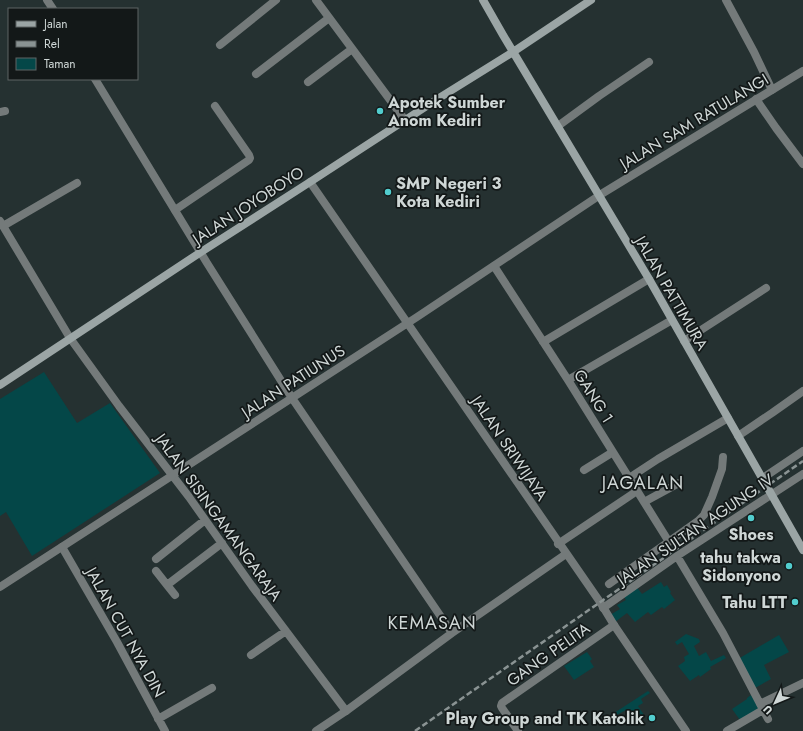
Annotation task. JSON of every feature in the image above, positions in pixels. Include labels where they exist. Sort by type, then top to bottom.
[{"type":"main road","name":"JALAN PATTIMURA","points":[[483,0],[649,279],[803,550]]},
{"type":"main road","name":"JALAN JOYOBOYO","points":[[0,385],[201,252],[513,52],[590,0]]},
{"type":"street","points":[[220,45],[276,0]]},
{"type":"street","points":[[316,0],[405,120]]},
{"type":"street","points":[[726,0],[754,52],[772,90]]},
{"type":"street","points":[[256,74],[329,18]]},
{"type":"street","points":[[308,82],[352,49]]},
{"type":"street","points":[[558,126],[590,102],[649,62]]},
{"type":"street","name":"JALAN SAM RATULANGI","points":[[600,196],[803,71]]},
{"type":"street","points":[[96,80],[292,398],[452,633]]},
{"type":"street","points":[[756,100],[803,164]]},
{"type":"street","points":[[175,210],[250,158],[250,155],[215,106]]},
{"type":"street","name":"JALAN SRIWIJAYA","points":[[310,182],[497,452],[686,731]]},
{"type":"street","points":[[2,223],[77,183]]},
{"type":"street","name":"JALAN PATIUNUS","points":[[0,587],[172,475],[232,438],[600,196]]},
{"type":"street","name":"JALAN SISINGAMANGARAJA","points":[[2,223],[70,338],[119,406],[222,542],[252,586],[346,711]]},
{"type":"street","name":"GANG 1","points":[[494,266],[568,380],[669,542]]},
{"type":"street","points":[[543,342],[649,279]]},
{"type":"street","points":[[684,341],[766,288]]},
{"type":"street","points":[[568,380],[672,320]]},
{"type":"street","points":[[738,436],[803,391]]},
{"type":"street","points":[[629,478],[728,418]]},
{"type":"street","points":[[763,478],[803,451]]},
{"type":"street","points":[[584,470],[613,452]]},
{"type":"street","points":[[609,584],[698,521],[704,515],[721,473],[724,457]]},
{"type":"street","name":"JALAN SULTAN AGUNG IV","points":[[603,608],[678,556],[803,474]]},
{"type":"street","points":[[644,502],[679,483]]},
{"type":"street","points":[[558,544],[637,491]]},
{"type":"street","points":[[156,559],[205,520]]},
{"type":"street","points":[[167,584],[222,542]]},
{"type":"street","name":"JALAN CUT NYA DIN","points":[[62,547],[117,642],[165,731]]},
{"type":"street","points":[[316,731],[346,711],[452,633],[566,554]]},
{"type":"street","points":[[678,556],[722,632],[768,719]]},
{"type":"street","points":[[156,571],[175,595]]},
{"type":"street","name":"GANG PELITA","points":[[518,731],[502,708],[502,703],[614,625]]},
{"type":"street","points":[[250,655],[286,631]]},
{"type":"street","points":[[727,731],[761,707],[803,683]]},
{"type":"street","points":[[158,719],[212,688]]},
{"type":"green space","points":[[44,372],[77,423],[110,403],[160,473],[32,556],[6,512],[0,516],[0,399]]},
{"type":"green space","points":[[661,582],[664,587],[667,585],[675,600],[664,609],[662,607],[651,615],[648,612],[635,622],[627,613],[615,622],[610,615],[620,609],[617,605],[626,600],[623,595],[636,586],[642,594]]},
{"type":"green space","points":[[686,634],[699,639],[700,642],[694,646],[699,656],[706,652],[711,661],[724,655],[726,658],[710,667],[711,669],[700,677],[699,675],[690,681],[678,666],[685,661],[684,657],[689,654],[682,642],[677,645],[675,642]]},
{"type":"green space","points":[[779,635],[789,652],[764,665],[771,679],[755,688],[738,659]]},
{"type":"green space","points":[[587,652],[592,659],[590,661],[594,667],[574,680],[564,666]]},
{"type":"green space","points":[[648,691],[650,693],[641,699],[643,703],[638,706],[644,715],[633,722],[626,710],[613,717],[611,715]]},
{"type":"green space","points":[[751,695],[761,710],[740,720],[732,709]]},
{"type":"railway","points":[[415,731],[803,461]]},
{"type":"place","name":"Apotek Sumber Anom Kediri","points":[[380,111]]},
{"type":"place","name":"SMP Negeri 3 Kota Kediri","points":[[388,192]]},
{"type":"place","name":"Shoes","points":[[751,518]]},
{"type":"place","name":"tahu takwa Sidonyono","points":[[789,566]]},
{"type":"place","name":"Tahu LTT","points":[[795,602]]},
{"type":"place","name":"Play Group and TK Katolik","points":[[652,718]]},
{"type":"district","name":"JAGALAN","points":[[643,483]]},
{"type":"district","name":"KEMASAN","points":[[432,623]]}]
